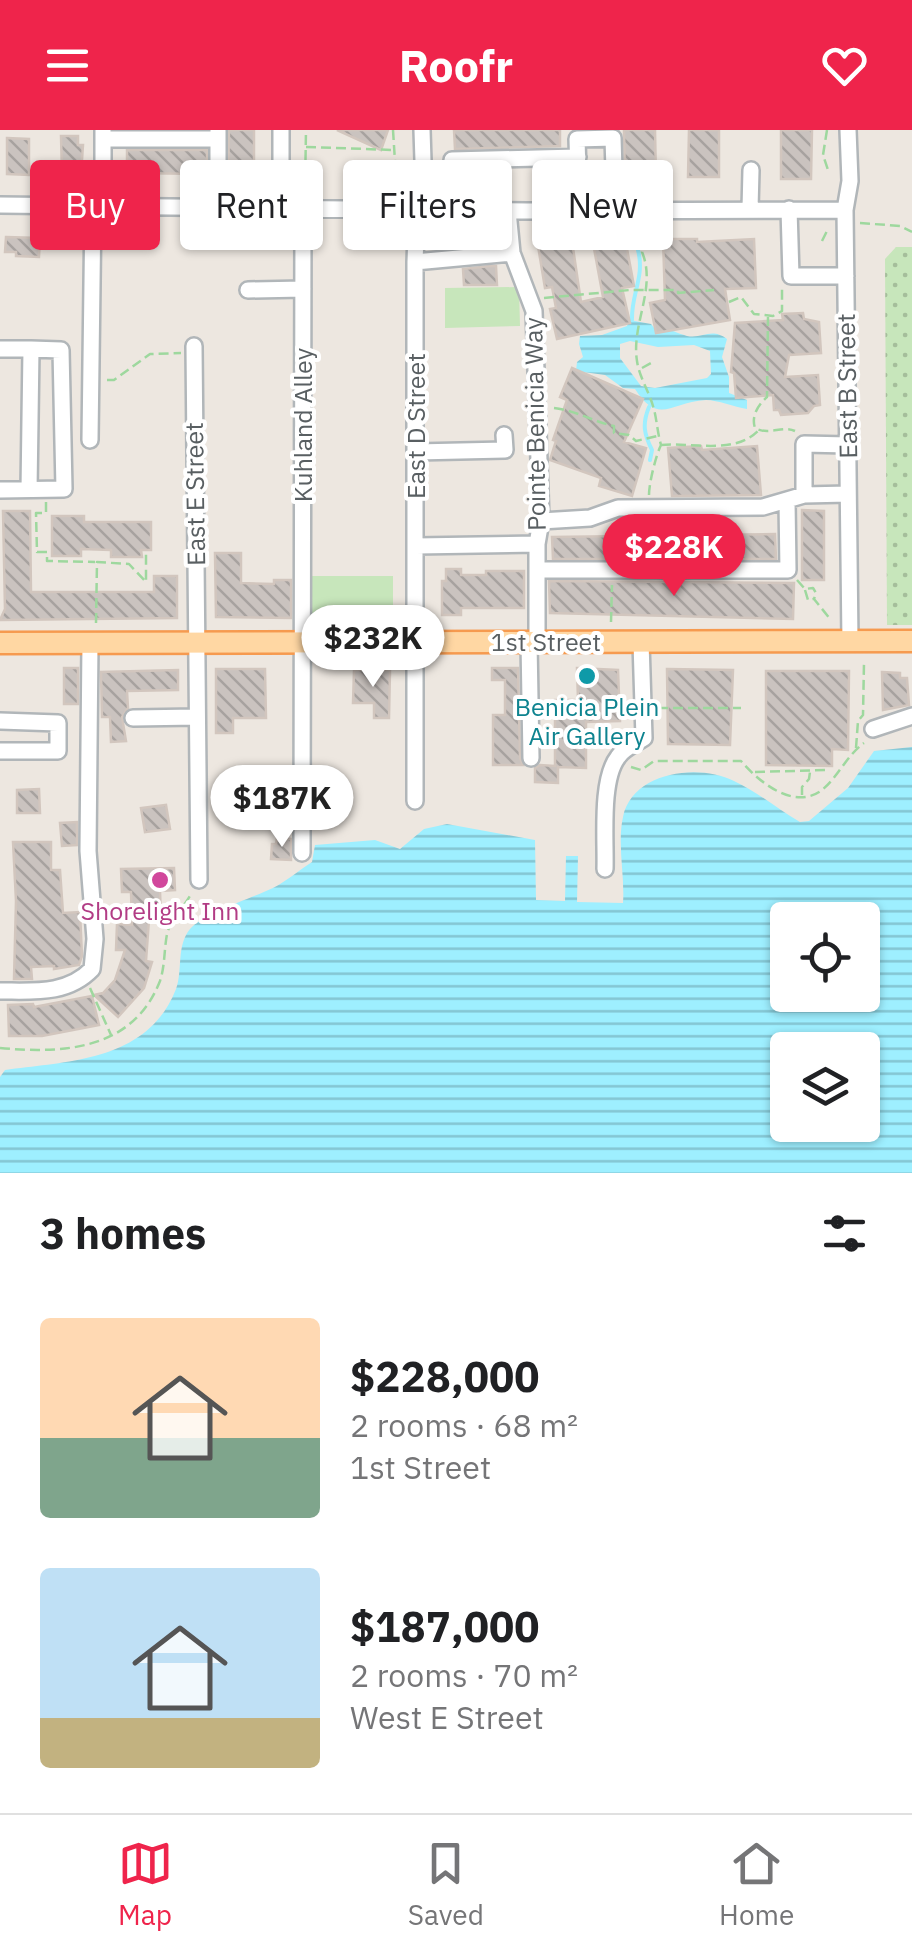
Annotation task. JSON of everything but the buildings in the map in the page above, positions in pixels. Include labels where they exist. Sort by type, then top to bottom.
[{"type":"main road","name":"1st Street","points":[[0,644],[93,633],[196,643],[912,641]]},
{"type":"street","points":[[281,130],[281,160]]},
{"type":"street","name":"East D Street","points":[[422,130],[423,160]]},
{"type":"street","name":"East B Street","points":[[848,130],[850,181],[845,210],[850,642]]},
{"type":"street","points":[[101,160],[103,135],[218,135]]},
{"type":"street","points":[[452,160],[578,157],[577,139],[613,138],[614,160]]},
{"type":"street","points":[[750,210],[751,170]]},
{"type":"street","points":[[0,205],[30,205]]},
{"type":"street","points":[[789,209],[792,276],[846,276]]},
{"type":"street","points":[[673,211],[845,210]]},
{"type":"street","points":[[90,440],[96,250]]},
{"type":"street","name":"Kuhland Alley","points":[[302,853],[303,250]]},
{"type":"street","name":"East D Street","points":[[415,250],[415,801]]},
{"type":"street","name":"Pointe Benicia Way","points":[[512,250],[532,300],[540,521],[531,758]]},
{"type":"street","points":[[415,262],[512,253]]},
{"type":"street","points":[[248,290],[303,289]]},
{"type":"street","points":[[0,349],[61,350],[64,488],[0,490]]},
{"type":"street","points":[[30,490],[31,349]]},
{"type":"street","name":"East E Street","points":[[194,349],[199,880]]},
{"type":"street","points":[[416,452],[505,450],[504,435]]},
{"type":"street","points":[[804,495],[804,444],[848,444]]},
{"type":"street","points":[[540,521],[590,518],[618,508],[763,507],[804,495],[848,494]]},
{"type":"street","points":[[537,570],[788,570],[787,501]]},
{"type":"street","points":[[416,546],[537,544]]},
{"type":"street","points":[[0,991],[56,990],[69,986],[92,969],[95,940],[88,868],[93,633]]},
{"type":"street","points":[[604,869],[607,792],[617,758],[644,738],[642,642]]},
{"type":"street","points":[[871,735],[912,716]]},
{"type":"street","points":[[133,718],[197,717]]},
{"type":"street","points":[[0,722],[58,723],[58,751],[0,751]]},
{"type":"street","points":[[260,806],[303,807]]},
{"type":"path","points":[[306,130],[306,160]]},
{"type":"path","points":[[393,130],[395,160]]},
{"type":"path","points":[[827,130],[824,154],[829,172]]},
{"type":"path","points":[[306,147],[394,150]]},
{"type":"path","points":[[845,210],[857,223],[900,226],[912,232]]},
{"type":"path","points":[[822,241],[828,229]]},
{"type":"path","points":[[643,250],[648,274],[637,362],[655,411],[661,444],[654,458],[651,482]]},
{"type":"path","points":[[728,302],[741,297],[754,314],[768,316],[782,311],[783,283]]},
{"type":"path","points":[[532,300],[637,291],[678,290],[678,294],[714,290]]},
{"type":"path","points":[[768,316],[770,378],[767,397],[759,404],[753,422],[764,433],[789,428],[800,434]]},
{"type":"path","points":[[90,382],[114,380],[150,354],[194,349]]},
{"type":"path","points":[[640,369],[653,362]]},
{"type":"path","points":[[535,406],[586,414],[614,426],[614,433],[630,435],[636,442],[658,436]]},
{"type":"path","points":[[661,444],[747,442],[758,430]]},
{"type":"path","points":[[46,512],[36,512],[37,552],[47,552],[47,561],[129,564],[146,582],[146,554]]},
{"type":"path","points":[[613,529],[613,562]]},
{"type":"path","points":[[93,633],[96,562]]},
{"type":"path","points":[[611,624],[612,579]]},
{"type":"path","points":[[796,580],[805,589],[808,600],[814,599],[832,620]]},
{"type":"path","points":[[856,749],[858,720],[863,715],[864,663]]},
{"type":"path","points":[[643,708],[741,708]]},
{"type":"path","points":[[617,758],[641,770],[654,761],[742,761],[767,786],[802,797],[822,790],[871,735]]},
{"type":"path","points":[[751,772],[828,770]]},
{"type":"path","points":[[802,797],[810,771]]},
{"type":"path","points":[[0,1048],[49,1050],[79,1046],[112,1037],[135,1022],[164,966],[167,931],[199,880]]},
{"type":"path","points":[[88,985],[112,1037]]},
{"type":"green space","points":[[896,247],[912,247],[912,625],[887,625],[885,259]]},
{"type":"green space","points":[[519,287],[520,326],[445,328],[445,288]]},
{"type":"green space","points":[[310,576],[393,576],[393,618],[310,617]]},
{"type":"water","points":[[629,320],[687,336],[716,334],[727,339],[722,357],[729,377],[729,393],[747,400],[747,409],[706,400],[659,409],[651,407],[635,389],[623,388],[605,375],[576,371],[577,362],[583,357],[580,336],[602,335],[627,326]],"holes":[[[630,341],[658,347],[694,345],[710,351],[711,374],[655,388],[641,386],[620,358],[620,344]]]},
{"type":"water","points":[[912,747],[912,1173],[0,1173],[0,1077],[5,1070],[104,1053],[147,1031],[176,989],[183,943],[190,929],[283,882],[312,862],[315,845],[375,840],[400,849],[424,829],[447,824],[535,840],[536,900],[565,901],[566,856],[578,856],[577,902],[623,903],[623,817],[639,790],[653,781],[685,773],[719,776],[751,790],[800,822],[809,821],[848,788],[874,751]]},
{"type":"waterway","points":[[632,320],[640,269],[638,250]]},
{"type":"waterway","points":[[649,407],[645,424],[652,450],[650,460]]},
{"type":"place","name":"Benicia Plein Air Gallery","points":[[587,676]]},
{"type":"place","name":"Shorelight Inn","points":[[160,880]]}]
